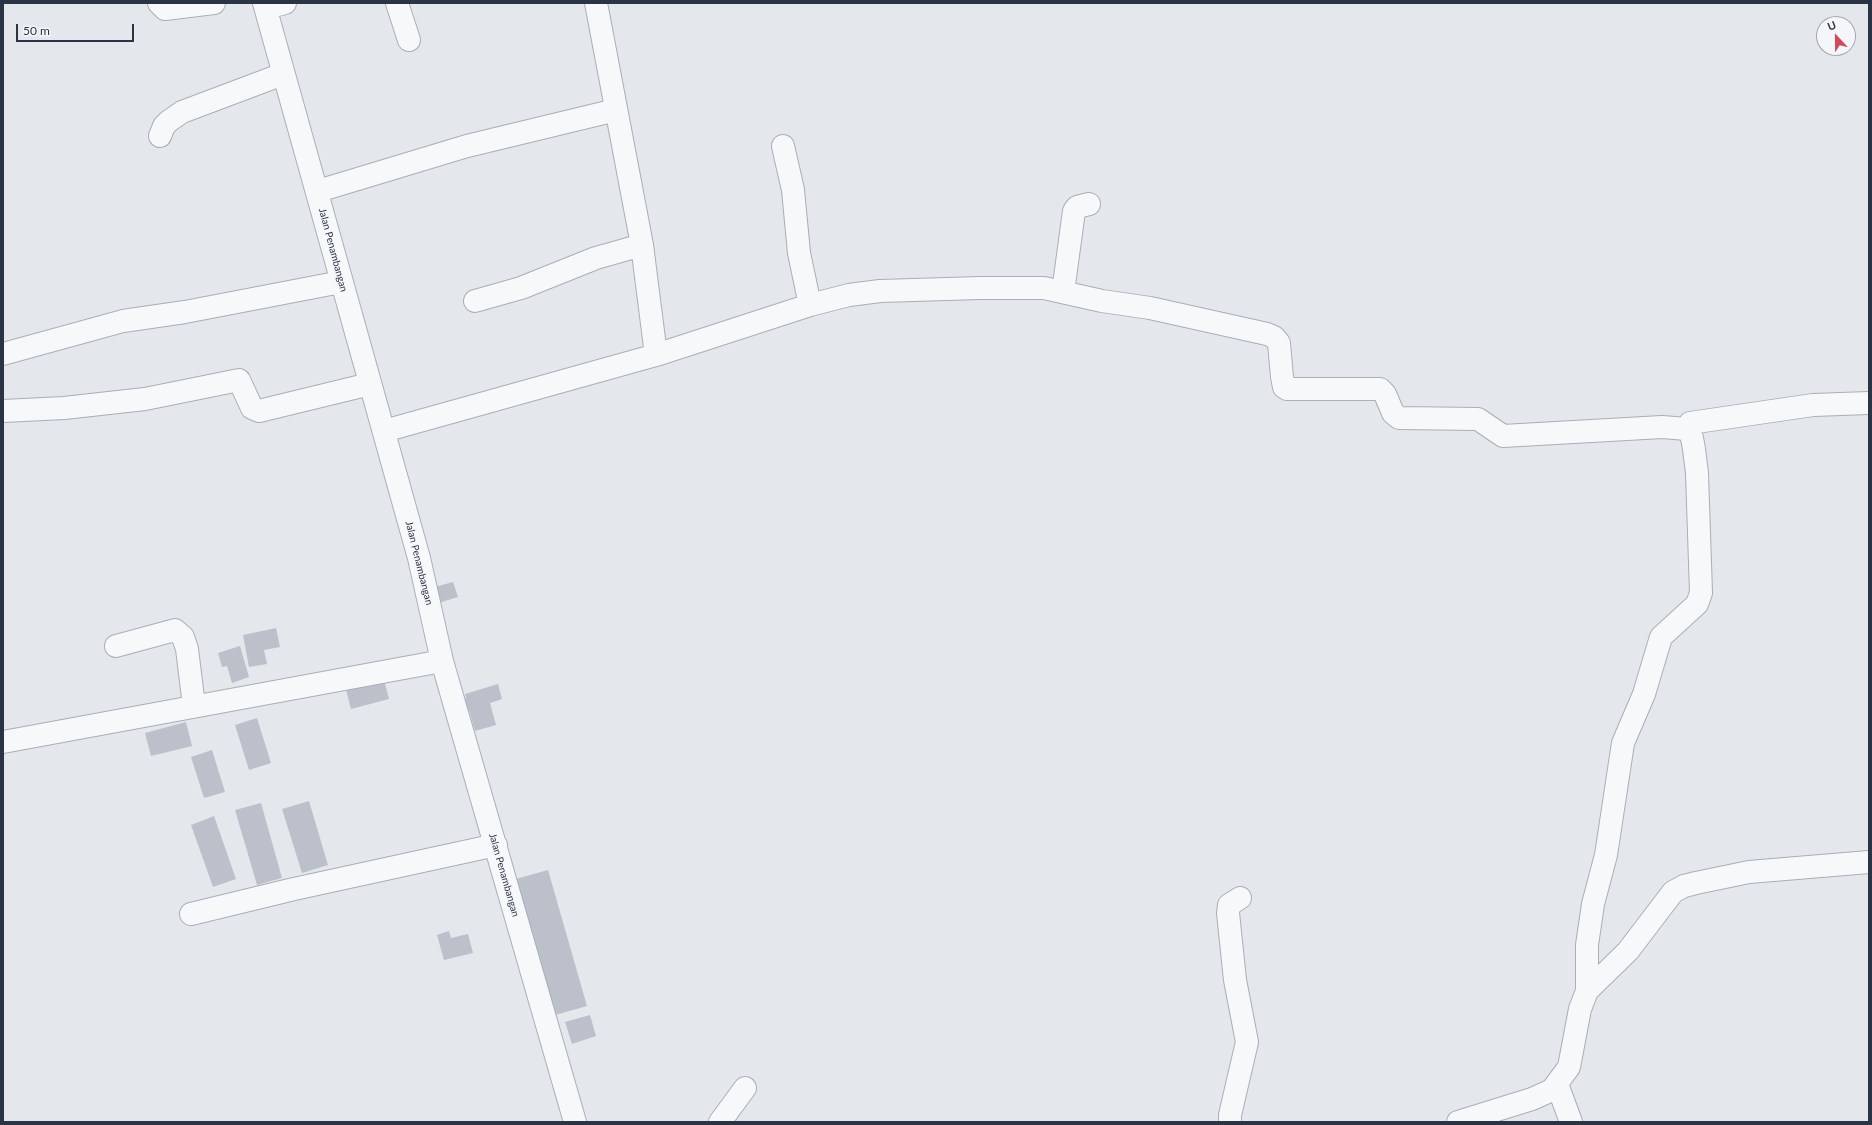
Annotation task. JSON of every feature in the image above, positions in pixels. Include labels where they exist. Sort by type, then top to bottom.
[{"type":"street","points":[[159,3],[165,9],[214,3]]},
{"type":"street","points":[[397,3],[409,40]]},
{"type":"street","points":[[596,3],[642,245],[656,355]]},
{"type":"street","name":"Jalan Penambangan","points":[[272,5],[283,74],[318,191],[341,282],[420,558],[442,661],[575,1122]]},
{"type":"street","points":[[160,136],[164,126],[182,112],[283,74]]},
{"type":"street","points":[[318,191],[467,146],[616,110]]},
{"type":"street","points":[[783,146],[793,190],[799,253],[810,305]]},
{"type":"street","points":[[1063,292],[1074,211],[1077,207],[1089,204]]},
{"type":"street","points":[[475,301],[521,288],[596,258],[642,245]]},
{"type":"street","points":[[3,354],[123,321],[185,312],[341,282]]},
{"type":"street","points":[[384,431],[656,355],[810,305],[849,295],[880,291],[980,288],[1044,288],[1102,301],[1150,308],[1228,327],[1248,329],[1274,337],[1279,342],[1282,377],[1284,387],[1287,389],[1380,389],[1385,394],[1393,413],[1399,418],[1478,419],[1503,436],[1662,427],[1677,427],[1689,430]]},
{"type":"street","points":[[3,411],[64,408],[145,399],[239,380],[252,408],[258,411],[370,384]]},
{"type":"street","points":[[1458,1122],[1532,1099],[1552,1090],[1569,1067],[1580,1009],[1587,991],[1587,945],[1592,911],[1606,856],[1623,743],[1644,694],[1661,637],[1697,604],[1701,593],[1697,473],[1694,449],[1688,427],[1690,423],[1813,405],[1869,403]]},
{"type":"street","points":[[116,646],[175,630],[183,637],[187,649],[194,706]]},
{"type":"street","points":[[3,742],[442,661]]},
{"type":"street","points":[[191,914],[294,889],[496,845]]},
{"type":"street","points":[[1587,991],[1628,951],[1673,892],[1684,886],[1749,872],[1869,862]]},
{"type":"street","points":[[1230,1122],[1230,1115],[1247,1042],[1235,980],[1228,912],[1229,905],[1240,898]]},
{"type":"street","points":[[1557,1084],[1571,1122]]},
{"type":"street","points":[[720,1122],[745,1088]]},
{"type":"building","points":[[453,582],[458,597],[435,604],[431,588]]},
{"type":"building","points":[[276,628],[280,647],[264,650],[267,664],[249,667],[243,635]]},
{"type":"building","points":[[240,646],[249,677],[232,683],[227,666],[222,667],[218,653]]},
{"type":"building","points":[[383,676],[389,699],[351,709],[345,686]]},
{"type":"building","points":[[498,684],[502,699],[490,703],[496,725],[475,731],[469,710],[463,711],[460,701],[466,699],[465,694]]},
{"type":"building","points":[[257,718],[271,763],[249,770],[235,725]]},
{"type":"building","points":[[186,722],[192,746],[151,756],[145,733]]},
{"type":"building","points":[[212,750],[225,792],[204,798],[191,757]]},
{"type":"building","points":[[309,801],[328,865],[302,873],[282,809]]},
{"type":"building","points":[[261,803],[282,878],[257,885],[235,810]]},
{"type":"building","points":[[214,816],[236,879],[213,887],[191,825]]},
{"type":"building","points":[[548,870],[587,1006],[555,1015],[516,879]]},
{"type":"building","points":[[449,931],[451,938],[468,934],[473,953],[444,960],[437,935]]},
{"type":"building","points":[[590,1015],[596,1036],[572,1044],[565,1022]]}]
